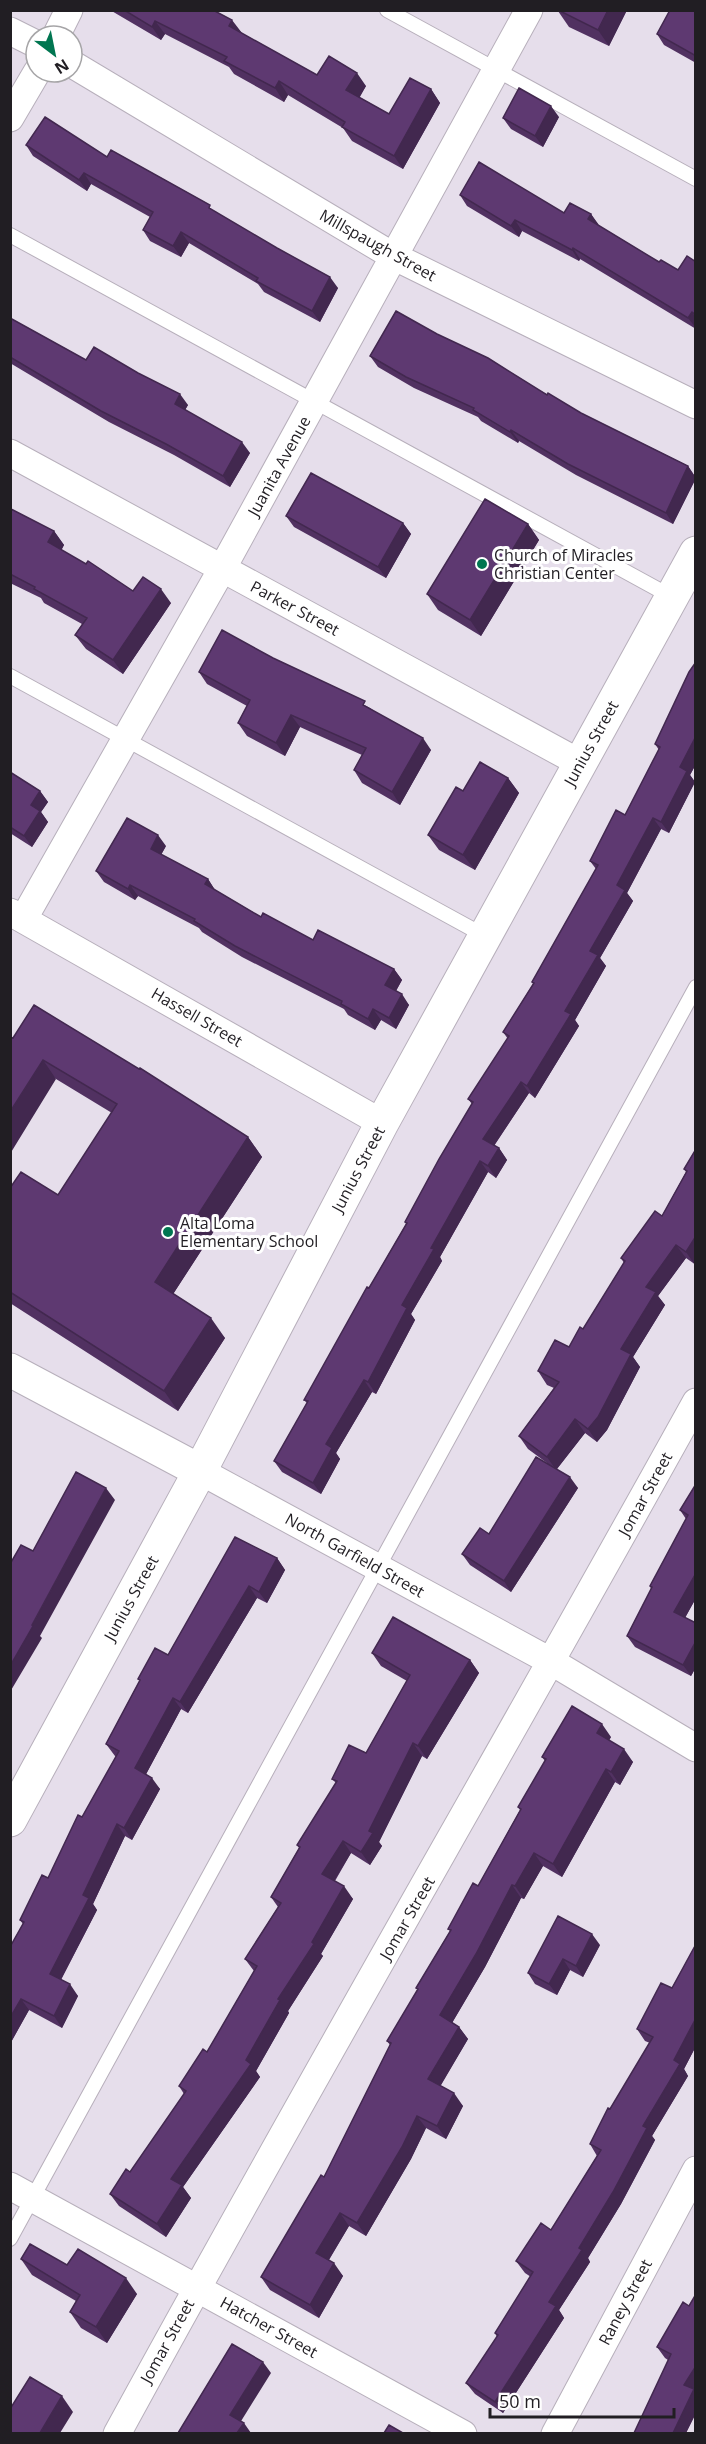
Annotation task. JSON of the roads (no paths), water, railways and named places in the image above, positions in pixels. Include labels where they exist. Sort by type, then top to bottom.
[{"type":"street","points":[[62,24],[69,10]]},
{"type":"street","name":"Juanita Avenue","points":[[17,915],[126,739],[529,10]]},
{"type":"street","points":[[10,31],[24,38]]},
{"type":"street","name":"Millspaugh Street","points":[[84,71],[393,256],[696,405]]},
{"type":"street","points":[[10,118],[30,84]]},
{"type":"street","name":"Parker Street","points":[[10,453],[580,763]]},
{"type":"street","name":"Junius Street","points":[[10,1820],[200,1471],[382,1123],[696,553]]},
{"type":"street","name":"Hassell Street","points":[[17,915],[382,1123]]},
{"type":"street","name":"North Garfield Street","points":[[10,1370],[552,1662],[696,1748]]},
{"type":"street","name":"Jomar Street","points":[[117,2433],[196,2288],[552,1662],[696,1402]]},
{"type":"street","name":"Raney Street","points":[[555,2433],[696,2170]]},
{"type":"street","name":"Hatcher Street","points":[[22,2192],[464,2433]]},
{"type":"lane","points":[[387,10],[696,179]]},
{"type":"lane","points":[[10,235],[672,597]]},
{"type":"lane","points":[[10,676],[485,936]]},
{"type":"lane","points":[[10,2239],[22,2192],[378,1568],[696,987]]},
{"type":"place","name":"Church of Miracles Christian Center","points":[[482,564]]},
{"type":"place","name":"Alta Loma Elementary School","points":[[168,1232]]}]
